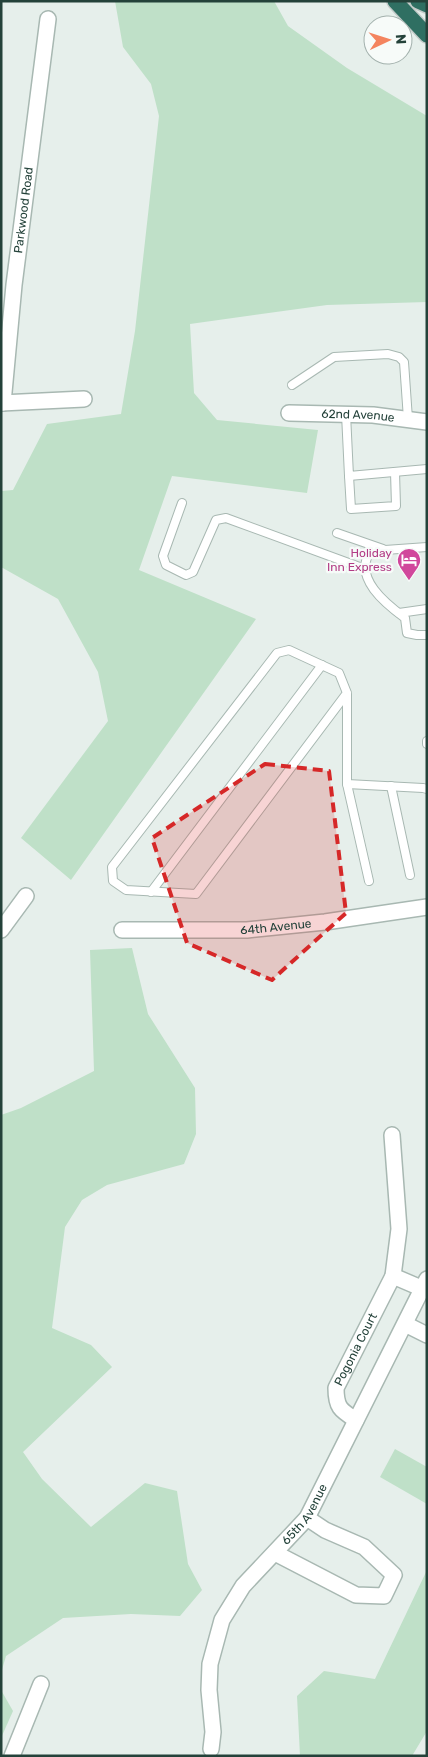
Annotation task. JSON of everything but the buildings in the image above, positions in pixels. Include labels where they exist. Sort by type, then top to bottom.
[{"type":"highway","points":[[395,1],[427,35]]},
{"type":"highway","points":[[418,1],[427,5]]},
{"type":"street","name":"Parkwood Road","points":[[2,403],[14,285],[48,19]]},
{"type":"street","points":[[2,403],[84,399]]},
{"type":"street","name":"62nd Avenue","points":[[289,413],[373,415],[427,422]]},
{"type":"street","points":[[1,930],[26,896]]},
{"type":"street","name":"64th Avenue","points":[[122,930],[257,929],[326,922],[427,907]]},
{"type":"street","name":"Pogonia Court","points":[[356,1420],[343,1412],[336,1402],[336,1388],[394,1276],[400,1229],[392,1135]]},
{"type":"street","points":[[394,1276],[424,1284]]},
{"type":"street","name":"65th Avenue","points":[[211,1748],[213,1732],[209,1690],[210,1664],[222,1620],[243,1586],[307,1518],[424,1284]]},
{"type":"street","points":[[405,1324],[427,1335]]},
{"type":"street","points":[[275,1553],[356,1595],[384,1596],[394,1575],[364,1547],[325,1530],[307,1518]]},
{"type":"street","points":[[12,1756],[41,1684]]},
{"type":"lane","points":[[292,386],[334,357],[388,354],[399,357],[404,362],[408,419]]},
{"type":"lane","points":[[346,414],[352,510],[396,506],[395,472]]},
{"type":"lane","points":[[349,476],[427,469]]},
{"type":"lane","points":[[182,503],[163,556],[166,565],[186,575],[193,572],[216,520],[226,518],[365,569]]},
{"type":"lane","points":[[337,533],[385,550]]},
{"type":"lane","points":[[427,547],[370,552],[366,559],[365,569],[367,581],[392,608],[405,618],[407,633],[427,635]]},
{"type":"lane","points":[[399,613],[427,609]]},
{"type":"lane","points":[[346,693],[196,894],[126,890],[113,881],[112,867],[277,653],[289,650],[339,673],[346,693],[348,784],[369,881]]},
{"type":"lane","points":[[151,892],[322,665]]},
{"type":"lane","points":[[348,784],[427,789]]},
{"type":"lane","points":[[391,786],[410,875]]},
{"type":"highlighted area","points":[[265,764],[329,771],[346,913],[272,980],[187,943],[152,838]]},
{"type":"green space","points":[[115,1],[274,1],[288,26],[347,68],[427,116],[427,302],[327,305],[190,324],[194,393],[217,420],[318,430],[307,493],[172,476],[139,570],[256,619],[71,880],[21,838],[108,721],[98,672],[58,599],[1,567],[1,491],[13,490],[47,424],[121,414],[135,331],[159,116],[151,84],[123,47]]},
{"type":"green space","points":[[132,948],[148,1014],[195,1088],[196,1134],[184,1164],[107,1185],[82,1200],[65,1227],[52,1328],[91,1345],[112,1367],[23,1452],[42,1479],[91,1527],[145,1483],[177,1491],[188,1564],[202,1590],[180,1616],[131,1614],[63,1618],[6,1656],[1,1673],[1,1115],[21,1108],[94,1071],[90,950]]},
{"type":"green space","points":[[395,1449],[427,1467],[427,1504],[380,1477]]},
{"type":"green space","points":[[427,1570],[427,1731],[412,1756],[300,1756],[297,1696],[324,1671],[375,1679]]},
{"type":"green space","points":[[1,1690],[13,1711],[1,1738]]},
{"type":"place","name":"Holiday Inn Express","points":[[409,581]]}]
